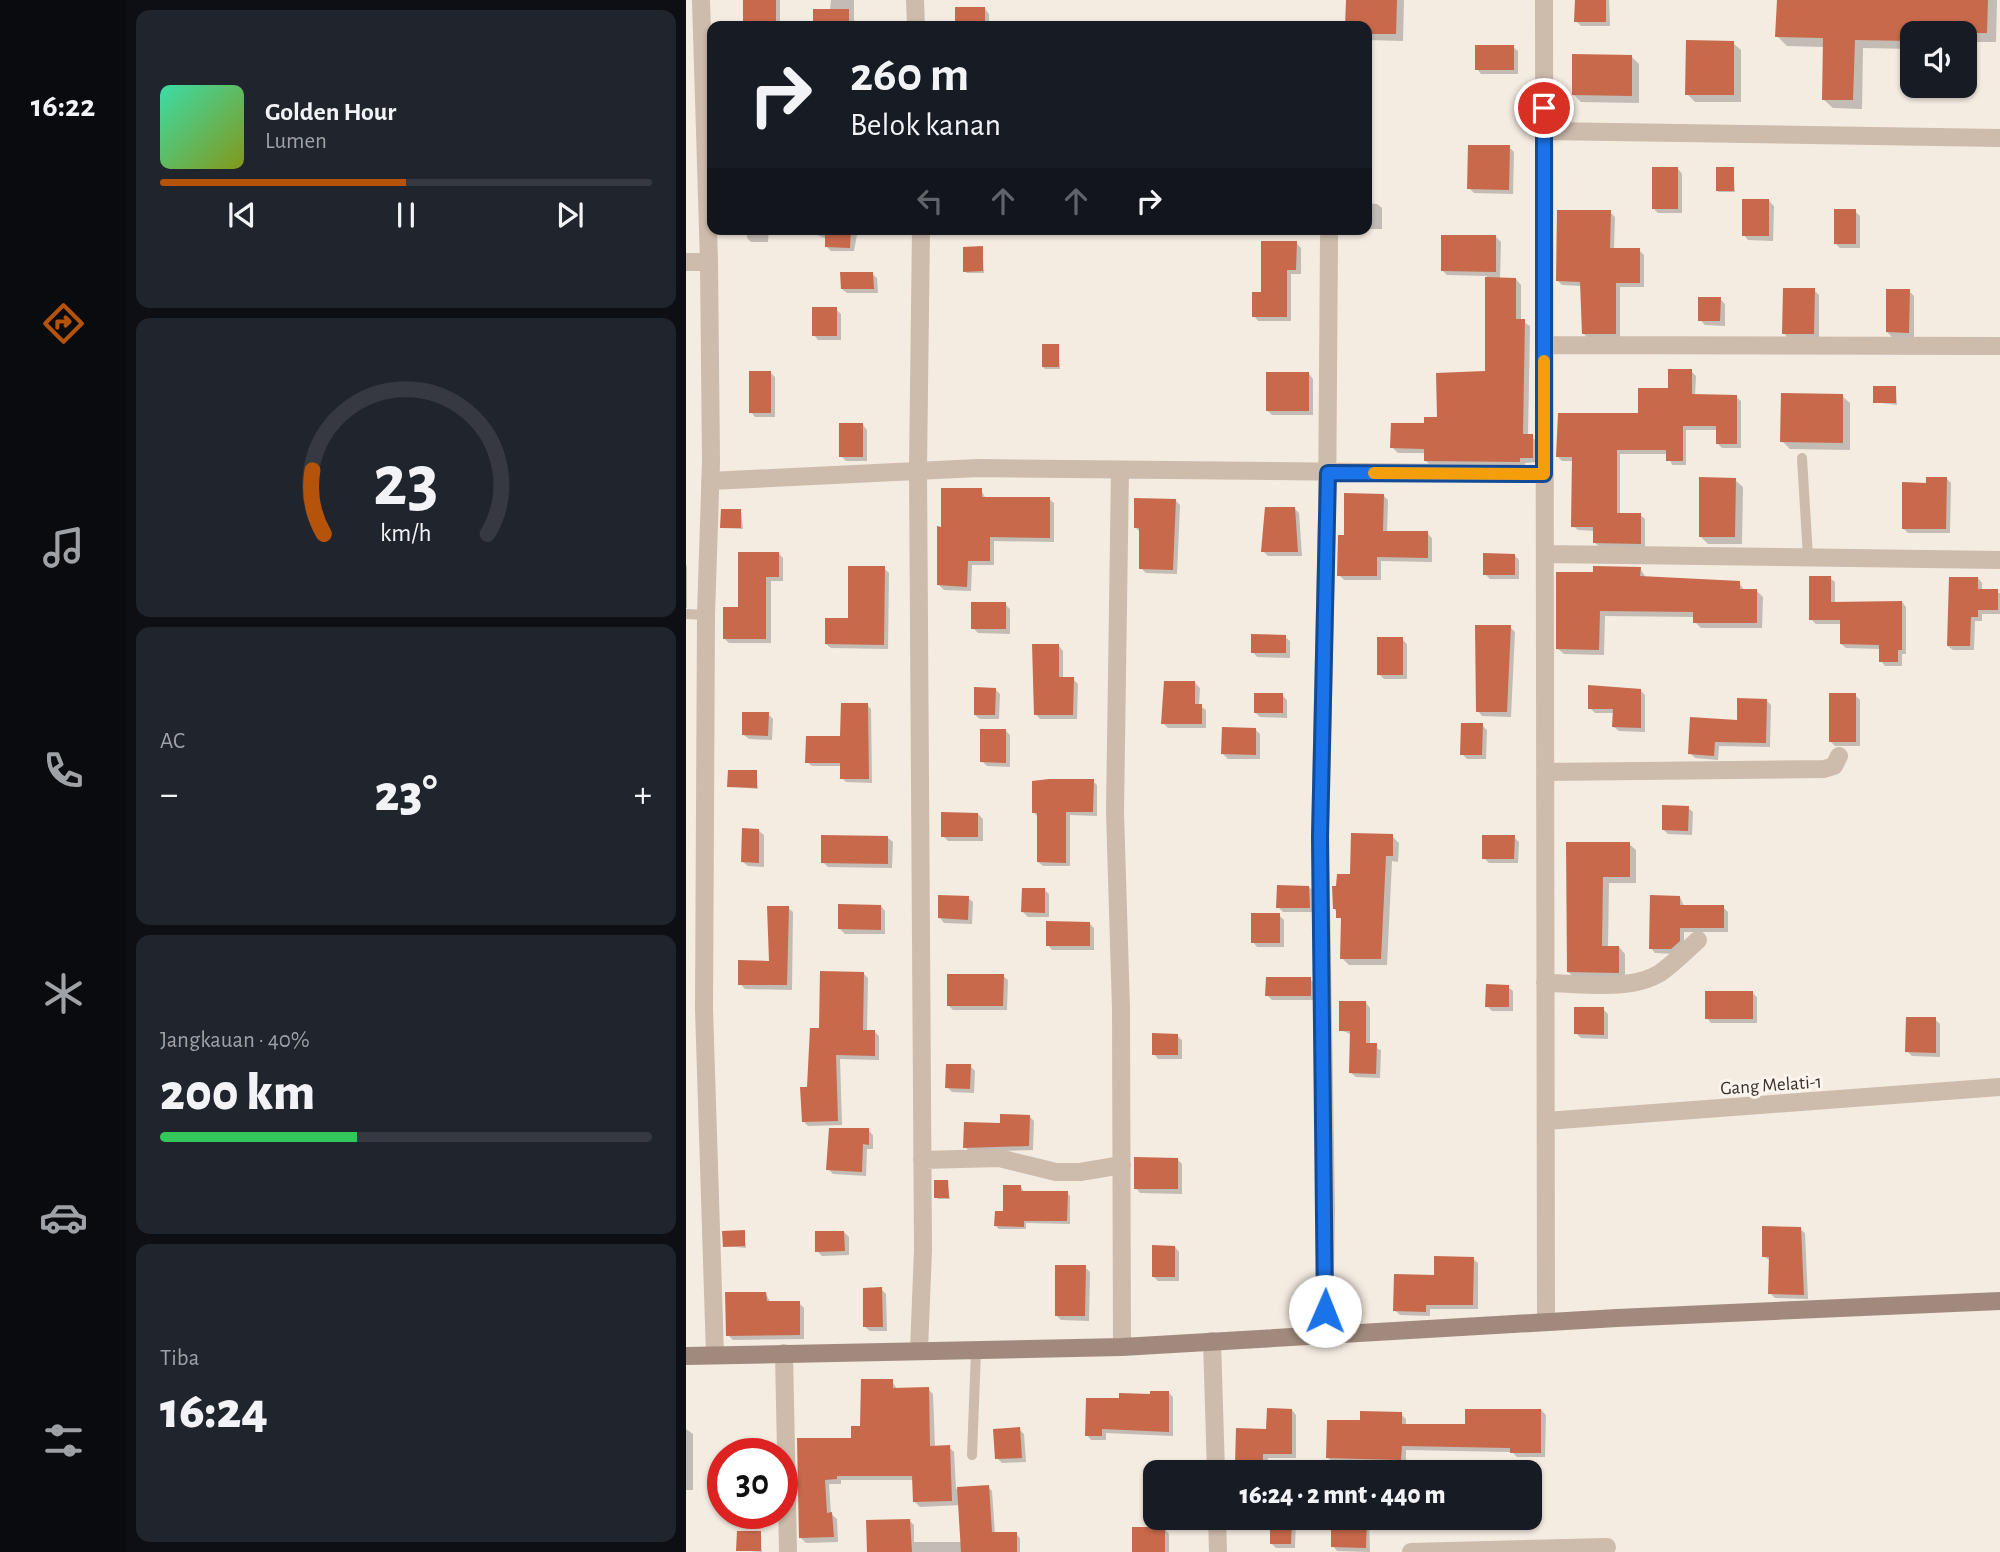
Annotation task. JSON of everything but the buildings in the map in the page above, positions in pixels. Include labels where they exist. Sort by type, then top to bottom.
[{"type":"street","points":[[701,0],[707,30]]},
{"type":"street","points":[[915,0],[916,21]]},
{"type":"street","points":[[1544,0],[1546,1322]]},
{"type":"street","points":[[1544,131],[2000,138]]},
{"type":"street","points":[[709,235],[710,481],[706,615],[704,1009],[715,1355]]},
{"type":"street","points":[[919,1350],[922,1160],[918,469],[921,235]]},
{"type":"street","points":[[1324,1335],[1326,1211],[1320,837],[1328,473],[1329,237]]},
{"type":"street","points":[[686,262],[709,262]]},
{"type":"street","points":[[1544,345],[2000,346]]},
{"type":"street","points":[[710,481],[918,469],[1544,474]]},
{"type":"street","points":[[1120,470],[1115,812],[1122,1165],[1122,1348]]},
{"type":"street","points":[[1545,554],[2000,560]]},
{"type":"street","points":[[1545,772],[1824,769],[1834,766],[1839,756]]},
{"type":"street","points":[[1545,983],[1613,983],[1647,978],[1660,973],[1698,940]]},
{"type":"street","name":"Gang Melati-1","points":[[1546,1121],[2000,1087]]},
{"type":"street","points":[[922,1160],[999,1158],[1056,1172],[1080,1172],[1122,1165]]},
{"type":"street","points":[[686,1356],[1122,1348],[1546,1322],[2000,1301]]},
{"type":"street","points":[[1212,1342],[1216,1460]]},
{"type":"street","points":[[783,1353],[789,1552]]},
{"type":"street","points":[[1217,1530],[1218,1552]]},
{"type":"street","points":[[1411,1552],[1607,1547]]},
{"type":"lane","points":[[1802,458],[1808,557]]},
{"type":"lane","points":[[686,614],[706,615]]},
{"type":"lane","points":[[972,1455],[976,1351]]},
{"type":"slow traffic","points":[[1374,473],[1544,474],[1544,361]]},
{"type":"route","points":[[1325,1311],[1320,837],[1328,473],[1544,474],[1544,108]]}]
